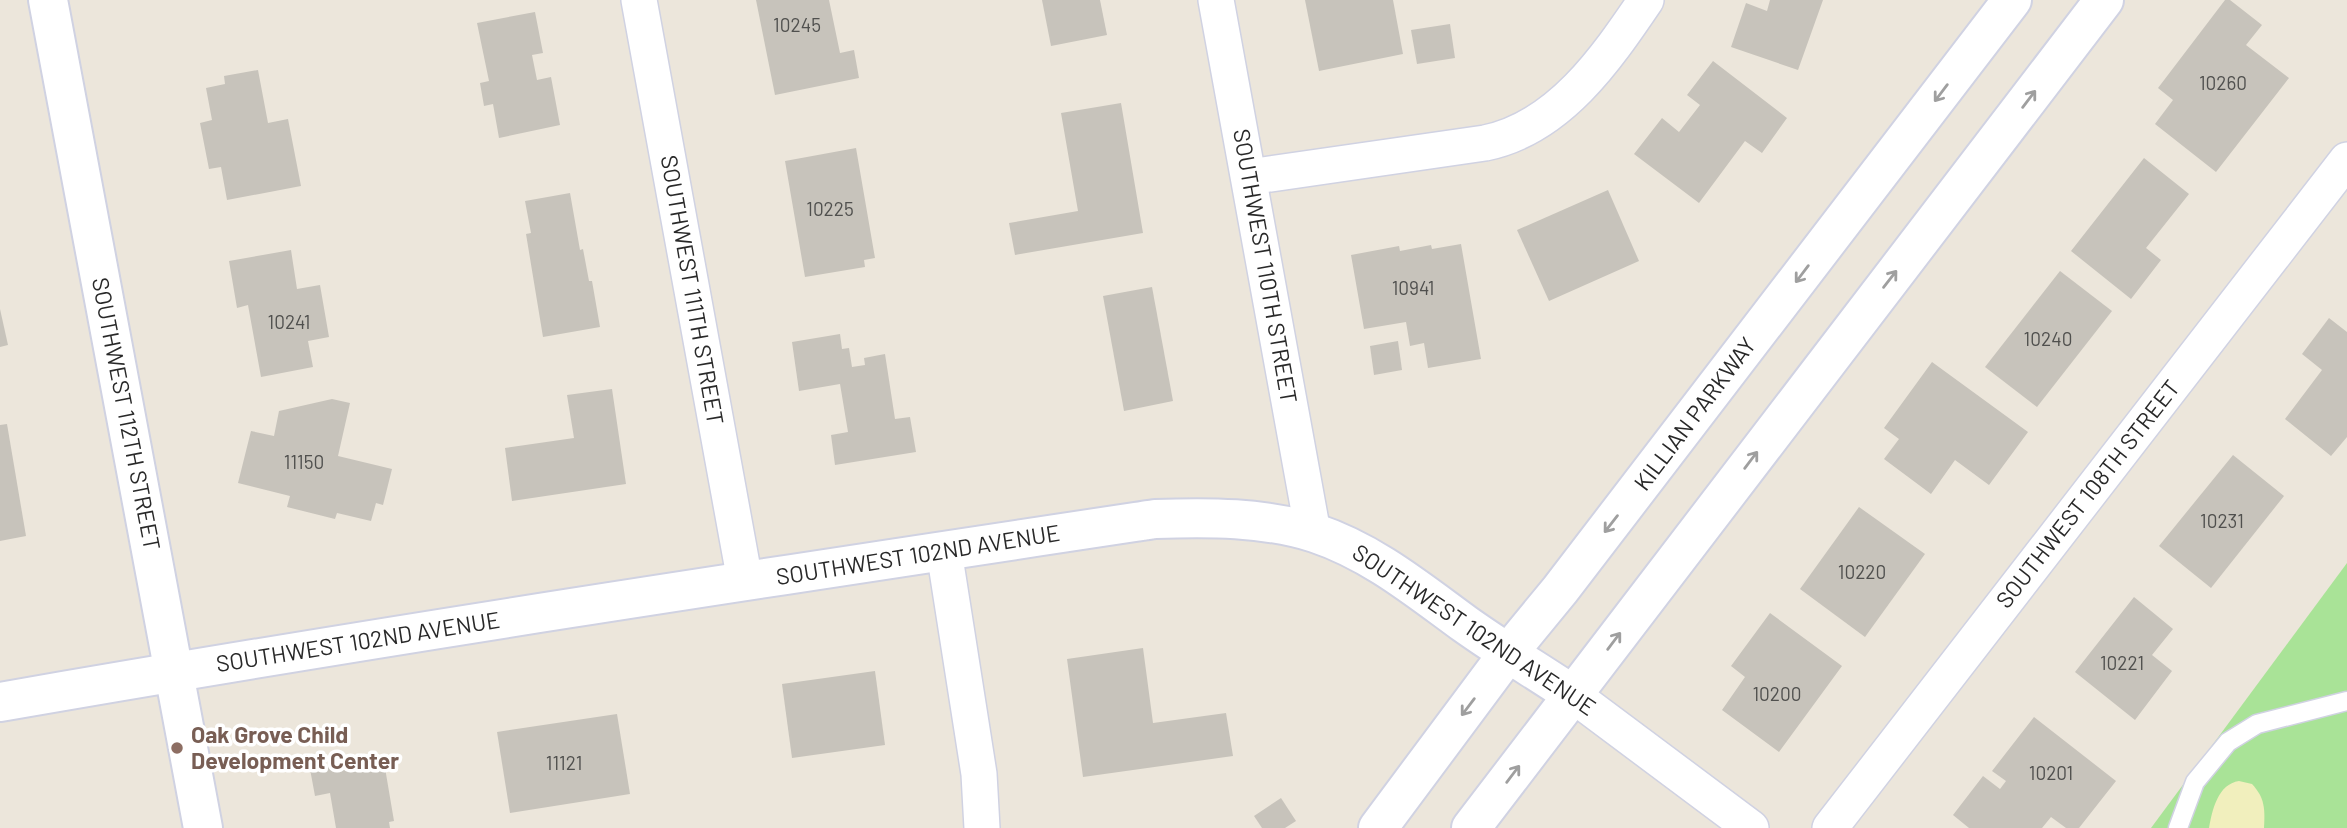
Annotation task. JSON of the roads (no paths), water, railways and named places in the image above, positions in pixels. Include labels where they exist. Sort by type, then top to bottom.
[{"type":"street","name":"SOUTHWEST 112TH STREET","points":[[48,0],[203,828]]},
{"type":"street","name":"SOUTHWEST 111TH STREET","points":[[639,0],[746,580]]},
{"type":"street","name":"SOUTHWEST 110TH STREET","points":[[1216,0],[1313,533]]},
{"type":"street","name":"KILLIAN PARKWAY","points":[[1378,828],[2012,0]]},
{"type":"street","points":[[1471,828],[2104,0]]},
{"type":"street","points":[[1249,177],[1485,143],[1521,131],[1542,120],[1574,92],[1614,47],[1639,10]]},
{"type":"street","name":"SOUTHWEST 108TH STREET","points":[[1830,828],[2347,160]]},
{"type":"street","name":"SOUTHWEST 102ND AVENUE","points":[[0,702],[746,580],[1155,519],[1203,517],[1282,524],[1313,533],[1368,556],[1479,634],[1573,695],[1751,828]]},
{"type":"street","points":[[944,551],[979,774],[982,828]]},
{"type":"lane","points":[[2178,828],[2195,782],[2228,742],[2257,724],[2347,701]]},
{"type":"place","name":"Oak Grove Child Development Center","points":[[177,748]]}]
